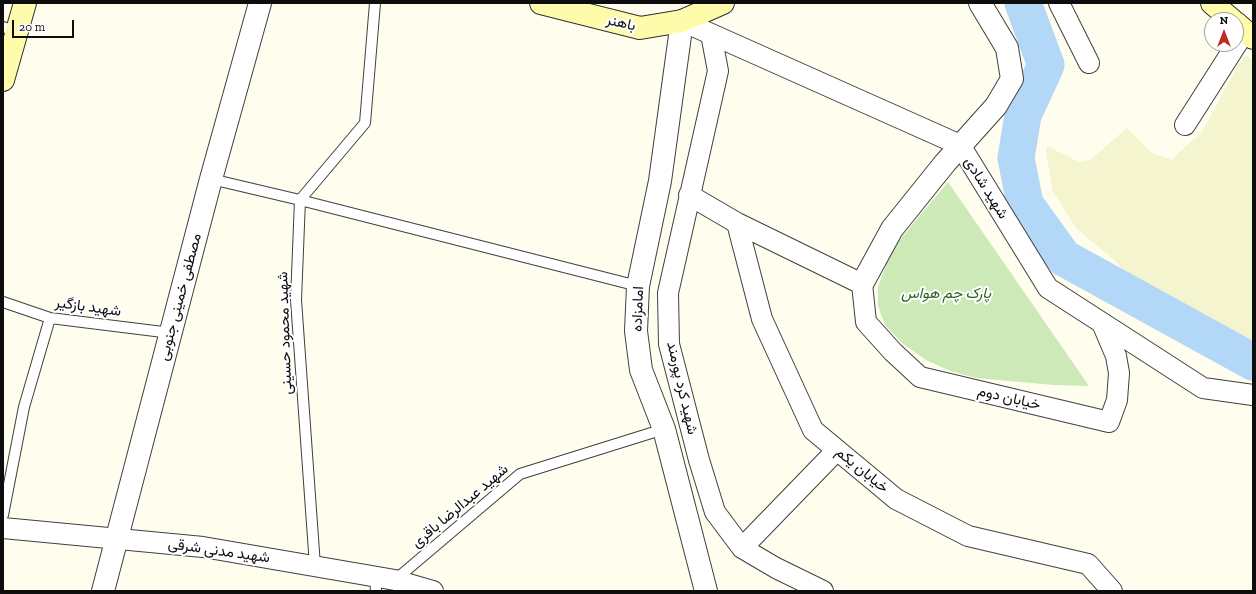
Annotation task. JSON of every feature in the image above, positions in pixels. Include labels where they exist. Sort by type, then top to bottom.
[{"type":"main road","points":[[3,80],[10,30],[25,3]]},
{"type":"main road","name":"باهنر","points":[[541,3],[640,28],[682,21],[723,3]]},
{"type":"main road","points":[[1212,3],[1223,12]]},
{"type":"street","name":"مصطفی خمینی جنوبی","points":[[103,591],[211,179],[260,3]]},
{"type":"street","points":[[689,195],[737,223],[862,284],[892,229],[960,146],[996,106],[1012,79],[1008,48],[980,3]]},
{"type":"street","points":[[1059,3],[1089,63]]},
{"type":"street","name":"شهید شادی","points":[[682,21],[960,146],[1048,288],[1203,388],[1253,395]]},
{"type":"street","name":"امامزاده","points":[[682,21],[660,181],[638,286],[636,331],[641,370],[664,429],[706,591]]},
{"type":"street","name":"شهید کرد پورمند","points":[[711,34],[718,71],[668,293],[669,344],[699,460],[715,512],[742,548],[776,568],[823,591]]},
{"type":"street","points":[[1185,126],[1228,52]]},
{"type":"street","name":"خیابان یکم","points":[[737,223],[762,319],[813,430],[896,499],[968,536],[1088,564],[1112,591]]},
{"type":"street","name":"خیابان دوم","points":[[862,284],[866,322],[893,352],[920,377],[1109,422],[1117,400],[1119,373],[1116,356],[1102,323]]},
{"type":"street","points":[[742,548],[837,450]]},
{"type":"street","name":"شهید مدنی شرقی","points":[[3,528],[116,537],[203,547],[315,566],[375,584],[395,580],[433,591]]},
{"type":"lane","points":[[300,200],[364,123],[376,3]]},
{"type":"lane","points":[[211,179],[300,200],[638,286]]},
{"type":"lane","name":"شهید محمود حسینی","points":[[300,200],[296,300],[315,566]]},
{"type":"lane","name":"شهید بازگیر","points":[[3,302],[50,318],[171,333]]},
{"type":"lane","points":[[3,515],[24,407],[50,318]]},
{"type":"lane","name":"شهید عبدالرضا باقری","points":[[395,580],[520,474],[664,429]]},
{"type":"green space","points":[[1246,55],[1253,61],[1253,353],[1143,294],[1114,260],[1077,229],[1053,192],[1046,151],[1047,146],[1079,162],[1090,160],[1127,128],[1152,153],[1173,160],[1176,155],[1202,132],[1239,63],[1240,64]]},
{"type":"green space","name":"پارک چم هواس","points":[[948,182],[1089,386],[1054,385],[976,378],[950,371],[926,360],[902,343],[885,325],[878,306],[878,287],[892,249]]},
{"type":"waterway","points":[[1023,3],[1046,65],[1023,115],[1016,158],[1025,204],[1064,258],[1253,362]]}]
